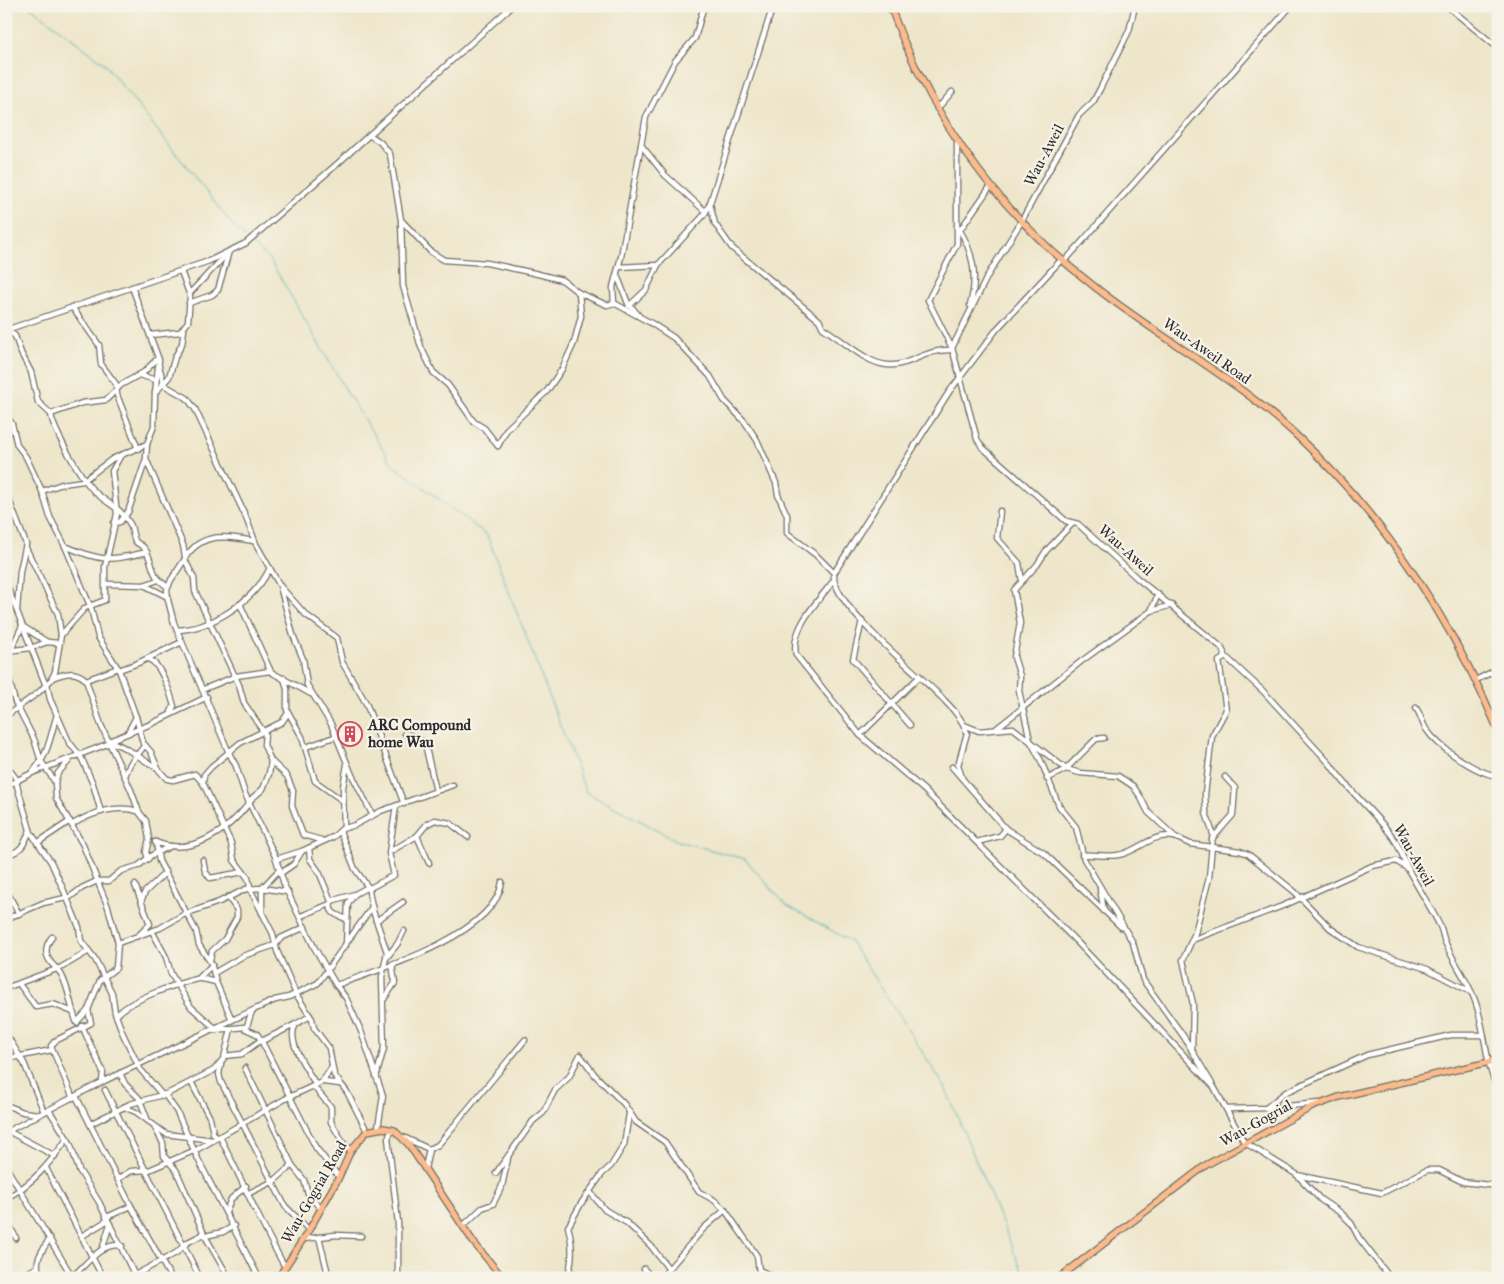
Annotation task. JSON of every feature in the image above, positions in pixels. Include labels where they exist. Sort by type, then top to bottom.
[{"type":"main road","name":"Wau-Aweil Road","points":[[890,6],[914,65],[938,109],[957,142],[990,187],[1021,222],[1063,261],[1127,310],[1227,379],[1295,434],[1347,490],[1397,550],[1433,602],[1476,680],[1498,730]]},
{"type":"main road","name":"Wau-Gogrial","points":[[1059,1278],[1178,1184],[1244,1142],[1320,1103],[1498,1060]]},
{"type":"main road","name":"Wau-Gogrial Road","points":[[278,1278],[304,1239],[339,1177],[351,1150],[367,1131],[378,1128],[392,1130],[403,1137],[464,1226],[503,1278]]},
{"type":"street","points":[[7,330],[181,271],[246,243],[512,6]]},
{"type":"street","points":[[614,303],[613,287],[619,267],[646,118],[675,61],[695,38],[703,9],[707,6]]},
{"type":"street","points":[[624,310],[646,290],[658,265],[706,212],[772,6]]},
{"type":"street","name":"Wau-Aweil","points":[[1135,6],[1129,31],[1100,89],[1093,102],[1080,115],[1021,222],[988,275],[952,349],[979,443],[1066,521],[1078,524],[1221,647],[1226,656],[1263,691],[1330,764],[1338,776],[1374,812],[1394,838],[1440,926],[1445,944],[1471,992],[1480,1015],[1487,1062],[1498,1090]]},
{"type":"street","points":[[1175,838],[1148,812],[1133,786],[1118,776],[1080,773],[1066,769],[1013,728],[979,731],[964,724],[920,676],[843,602],[834,580],[834,573],[949,392],[997,329],[1063,261],[1291,6]]},
{"type":"street","points":[[1447,6],[1498,48]]},
{"type":"street","points":[[938,109],[952,92]]},
{"type":"street","points":[[368,135],[380,142],[390,154],[401,220],[403,286],[421,347],[433,372],[448,385],[474,422],[484,428],[498,446],[507,429],[547,391],[562,369],[574,343],[581,316],[579,293]]},
{"type":"street","points":[[710,203],[715,224],[732,248],[819,320],[823,328],[876,363],[899,365],[934,350],[952,349],[928,300],[956,252],[959,229],[957,142]]},
{"type":"street","points":[[642,145],[665,175],[706,212]]},
{"type":"street","points":[[959,229],[990,187]]},
{"type":"street","points":[[401,220],[431,252],[444,260],[487,263],[562,280],[579,293],[607,305],[614,303]]},
{"type":"street","points":[[959,229],[969,247],[975,268],[973,295],[968,313]]},
{"type":"street","points":[[190,293],[207,272],[229,251]]},
{"type":"street","points":[[189,303],[212,295],[218,290],[229,251]]},
{"type":"street","points":[[619,267],[658,265]]},
{"type":"street","points":[[156,392],[164,385],[182,344],[184,330],[188,322],[190,293],[181,271]]},
{"type":"street","points":[[617,275],[630,305],[640,317]]},
{"type":"street","points":[[132,287],[142,308],[158,358],[164,385],[187,398],[195,408],[245,515],[254,541],[280,586],[308,617],[337,638],[342,662],[366,703],[404,804]]},
{"type":"street","points":[[614,303],[640,317],[682,346],[689,356],[710,376],[724,400],[741,416],[757,440],[773,475],[778,495],[787,515],[787,533],[816,555],[834,573]]},
{"type":"street","points":[[72,307],[98,342],[102,367],[113,379],[138,449]]},
{"type":"street","points":[[7,330],[15,336],[31,372],[39,403],[51,414],[55,429],[85,480],[97,495],[116,506],[125,517],[135,540],[146,552],[152,572],[158,580],[168,587]]},
{"type":"street","points":[[150,335],[169,334],[184,330]]},
{"type":"street","points":[[51,414],[82,403],[104,401],[123,384],[139,376],[158,358]]},
{"type":"street","points":[[114,523],[125,517],[131,507],[146,458],[147,444],[154,426],[156,380],[159,366]]},
{"type":"street","points":[[139,376],[156,380]]},
{"type":"street","points":[[6,415],[12,424],[16,445],[26,457],[42,491],[50,517],[65,546],[90,605],[98,637],[118,669],[145,745],[152,755],[157,768]]},
{"type":"street","points":[[42,491],[57,485],[85,480],[102,465],[122,454],[147,444]]},
{"type":"street","points":[[61,635],[82,610],[90,605],[105,601],[106,584],[104,573],[116,506],[112,471],[122,454]]},
{"type":"street","points":[[146,458],[183,545],[185,558],[194,578],[195,591],[236,676],[244,703],[263,732],[264,745],[271,761],[287,776],[293,790],[292,806],[303,835],[321,840]]},
{"type":"street","points":[[6,492],[24,534],[26,548],[58,614],[61,635],[55,672],[47,685],[6,716]]},
{"type":"street","points":[[1000,512],[997,538],[1019,563],[1022,581]]},
{"type":"street","points":[[1073,524],[1014,590],[1020,623],[1014,656],[1020,676],[1019,691],[1030,740],[1041,761],[1059,806],[1076,828],[1082,855],[1138,953],[1143,980],[1178,1028],[1227,1109],[1244,1142],[1296,1174],[1321,1200],[1351,1223],[1359,1238],[1390,1278]]},
{"type":"street","points":[[254,541],[232,536],[219,536],[196,546],[177,570],[168,587],[168,597],[177,630],[207,697],[249,801],[277,859],[288,892],[328,972],[346,998],[351,1013],[362,1031],[383,1102],[378,1128]]},
{"type":"street","points":[[65,546],[87,556],[107,559],[146,552]]},
{"type":"street","points":[[17,610],[20,571],[26,548]]},
{"type":"street","points":[[177,630],[196,628],[240,604],[257,590],[270,568]]},
{"type":"street","points":[[106,584],[144,585],[158,580]]},
{"type":"street","points":[[834,580],[804,620],[799,630],[794,648],[799,661],[860,735],[924,790],[977,842],[1077,942],[1196,1071],[1214,1087]]},
{"type":"street","points":[[6,583],[57,715],[70,744],[79,754],[94,784],[101,812]]},
{"type":"street","points":[[144,585],[168,597]]},
{"type":"street","points":[[280,586],[293,635],[303,659],[306,682],[337,736],[372,814]]},
{"type":"street","points":[[1151,611],[1158,594]]},
{"type":"street","points":[[240,604],[270,671],[274,675],[284,678],[314,695]]},
{"type":"street","points":[[996,729],[1083,660],[1151,611],[1172,606]]},
{"type":"street","points":[[862,621],[853,659],[910,726]]},
{"type":"street","points":[[22,626],[47,642],[59,644]]},
{"type":"street","points":[[9,650],[22,626]]},
{"type":"street","points":[[9,650],[31,648],[47,642]]},
{"type":"street","points":[[86,680],[148,659],[182,642]]},
{"type":"street","points":[[157,654],[156,665],[174,706],[168,716]]},
{"type":"street","points":[[1192,1052],[1193,1004],[1182,960],[1197,925],[1199,910],[1207,891],[1213,834],[1206,813],[1205,794],[1212,736],[1226,710],[1219,661],[1226,656]]},
{"type":"street","points":[[148,659],[156,665]]},
{"type":"street","points":[[6,668],[17,708],[30,732],[44,768],[55,782]]},
{"type":"street","points":[[1476,680],[1498,669]]},
{"type":"street","points":[[204,690],[236,676],[270,671]]},
{"type":"street","points":[[51,679],[80,673],[86,680],[138,811],[146,819],[149,839],[146,849],[148,858]]},
{"type":"street","points":[[860,735],[920,676]]},
{"type":"street","points":[[284,678],[288,690],[286,702],[288,713],[306,747],[316,783],[343,801]]},
{"type":"street","points":[[39,692],[50,699]]},
{"type":"street","points":[[6,786],[32,773],[71,759],[140,729],[207,697]]},
{"type":"street","points":[[1416,708],[1426,729],[1459,759],[1489,775],[1498,776]]},
{"type":"street","points":[[282,722],[288,713]]},
{"type":"street","points":[[32,773],[47,751],[49,738],[57,715]]},
{"type":"street","points":[[128,733],[136,717]]},
{"type":"street","points":[[203,783],[208,769],[240,743],[282,722],[294,722]]},
{"type":"street","points":[[962,778],[958,765],[967,739],[964,724]]},
{"type":"street","points":[[405,733],[419,739],[424,744],[436,791]]},
{"type":"street","points":[[306,747],[337,736]]},
{"type":"street","points":[[1047,779],[1066,769],[1092,742],[1104,738]]},
{"type":"street","points":[[109,742],[123,746],[157,768],[169,780],[195,774],[203,783],[232,846],[234,860],[249,880],[250,889],[262,916],[273,934],[275,945],[296,994],[310,1016],[314,1028],[329,1048],[335,1077],[342,1085],[367,1131]]},
{"type":"street","points":[[125,776],[136,756],[145,745]]},
{"type":"street","points":[[71,759],[58,773],[55,782],[56,798],[72,823],[87,853],[111,916],[118,943],[116,968],[103,976],[95,989],[88,1010],[77,1022]]},
{"type":"street","points":[[6,919],[43,903],[67,898],[97,881],[109,881],[121,871],[138,866],[157,852],[171,846],[195,844],[223,829],[258,794],[266,783],[271,761]]},
{"type":"street","points":[[348,764],[343,801],[342,830],[355,869],[369,889],[372,907],[386,948],[387,957],[384,968],[384,1048],[376,1078]]},
{"type":"street","points":[[6,765],[17,781],[30,830],[50,862],[67,898],[79,927],[80,938],[113,994],[116,1016],[138,1065],[177,1112],[194,1151],[259,1278]]},
{"type":"street","points":[[952,767],[990,813],[1006,829],[1044,853],[1126,931]]},
{"type":"street","points":[[1211,840],[1235,811],[1235,788],[1226,777]]},
{"type":"street","points":[[277,859],[302,851],[321,840],[333,837],[372,814],[454,785]]},
{"type":"street","points":[[301,916],[369,889],[394,875],[390,852],[396,806]]},
{"type":"street","points":[[37,843],[92,813],[125,808],[138,811]]},
{"type":"street","points":[[390,852],[417,836],[426,824],[438,820],[453,825],[468,837]]},
{"type":"street","points":[[977,842],[1000,836],[1006,829]]},
{"type":"street","points":[[7,855],[21,849],[30,830]]},
{"type":"street","points":[[417,836],[429,863]]},
{"type":"street","points":[[1082,855],[1118,855],[1154,838],[1166,836],[1190,844],[1248,854],[1300,898],[1330,928],[1358,947],[1427,969],[1471,992]]},
{"type":"street","points":[[149,839],[171,846]]},
{"type":"street","points":[[156,842],[157,852],[166,872],[196,931],[198,942],[211,963],[216,982],[232,1020]]},
{"type":"street","points":[[6,848],[6,876]]},
{"type":"street","points":[[309,848],[310,859],[319,872],[331,903],[333,914],[346,919]]},
{"type":"street","points":[[262,916],[262,888],[280,871],[294,864],[302,851]]},
{"type":"street","points":[[204,860],[206,874],[212,879],[243,872]]},
{"type":"street","points":[[1191,940],[1300,898],[1372,866],[1396,861],[1408,868]]},
{"type":"street","points":[[141,902],[145,892],[166,872]]},
{"type":"street","points":[[336,985],[384,968],[457,934],[478,921],[496,902],[502,882]]},
{"type":"street","points":[[135,885],[150,925],[138,936]]},
{"type":"street","points":[[118,943],[152,931],[186,913],[250,889],[262,888],[288,892]]},
{"type":"street","points":[[1100,888],[1104,911]]},
{"type":"street","points":[[6,890],[19,914]]},
{"type":"street","points":[[346,945],[348,903],[355,894]]},
{"type":"street","points":[[116,1016],[125,1007],[137,1000],[199,978],[211,963],[212,950],[225,939],[237,917],[237,910],[228,898]]},
{"type":"street","points":[[376,921],[403,902]]},
{"type":"street","points":[[7,1132],[120,1073],[275,1000],[296,994],[320,981],[372,907]]},
{"type":"street","points":[[214,973],[243,956],[275,945],[281,938],[305,927]]},
{"type":"street","points":[[152,931],[166,957],[171,974],[193,1010],[212,1029],[245,1027],[262,1040],[316,1148],[339,1177]]},
{"type":"street","points":[[387,957],[396,947],[404,932]]},
{"type":"street","points":[[52,936],[46,954],[70,994],[77,1022],[102,1072],[102,1082]]},
{"type":"street","points":[[6,988],[57,970],[89,951]]},
{"type":"street","points":[[384,1000],[395,983],[392,964]]},
{"type":"street","points":[[199,978],[216,982]]},
{"type":"street","points":[[19,984],[36,1008],[53,1004],[73,1012]]},
{"type":"street","points":[[88,1010],[91,1023],[53,1042],[52,1050],[131,1206],[171,1278]]},
{"type":"street","points":[[245,1027],[253,1010]]},
{"type":"street","points":[[225,1056],[242,1054],[262,1040],[310,1016]]},
{"type":"street","points":[[296,1024],[293,1031],[294,1042],[314,1086],[331,1108],[331,1122],[344,1144],[351,1150]]},
{"type":"street","points":[[90,1124],[140,1100],[164,1095],[214,1070],[221,1064],[225,1056],[231,1029]]},
{"type":"street","points":[[6,1034],[20,1056],[44,1112],[67,1139],[81,1173],[109,1220],[136,1276],[183,1246],[205,1235],[223,1232],[234,1226]]},
{"type":"street","points":[[1266,1108],[1286,1092],[1358,1058],[1432,1038],[1459,1034],[1483,1035]]},
{"type":"street","points":[[424,1167],[429,1149],[438,1144],[507,1064],[509,1056],[525,1040]]},
{"type":"street","points":[[6,1059],[52,1050]]},
{"type":"street","points":[[496,1173],[533,1121],[543,1113],[555,1090],[569,1077],[580,1055],[595,1075],[624,1104],[629,1114],[643,1129],[656,1134],[665,1142],[699,1192],[714,1200],[725,1210],[757,1256],[760,1278]]},
{"type":"street","points":[[221,1064],[220,1080],[272,1182],[285,1206],[309,1230]]},
{"type":"street","points":[[118,1178],[131,1171],[144,1171],[194,1151],[289,1097],[322,1082],[329,1073],[332,1064]]},
{"type":"street","points":[[245,1068],[292,1165],[304,1180],[308,1194],[320,1208]]},
{"type":"street","points":[[120,1073],[125,1084],[140,1100],[149,1123]]},
{"type":"street","points":[[190,1082],[210,1118],[213,1132],[246,1186],[268,1238],[285,1267]]},
{"type":"street","points":[[322,1082],[342,1085]]},
{"type":"street","points":[[105,1090],[144,1171],[200,1278]]},
{"type":"street","points":[[1227,1109],[1266,1108],[1320,1103]]},
{"type":"street","points":[[6,1104],[23,1112],[44,1112]]},
{"type":"street","points":[[124,1107],[136,1112],[155,1128],[172,1136],[217,1138]]},
{"type":"street","points":[[567,1278],[570,1270],[572,1237],[568,1227],[590,1192],[611,1166],[624,1145],[629,1114]]},
{"type":"street","points":[[155,1128],[164,1144],[163,1154],[177,1174],[205,1235],[229,1278]]},
{"type":"street","points":[[392,1130],[388,1142],[398,1223],[398,1278]]},
{"type":"street","points":[[7,1132],[55,1156]]},
{"type":"street","points":[[403,1137],[429,1149]]},
{"type":"street","points":[[6,1198],[20,1190],[46,1168],[67,1139]]},
{"type":"street","points":[[464,1226],[482,1208],[493,1204],[502,1186],[510,1153]]},
{"type":"street","points":[[249,1193],[272,1182],[292,1165]]},
{"type":"street","points":[[6,1167],[72,1277],[102,1250],[115,1245],[122,1246]]},
{"type":"street","points":[[46,1168],[94,1257],[103,1278]]},
{"type":"street","points":[[1296,1174],[1382,1193],[1427,1170],[1439,1170],[1463,1182],[1498,1186]]},
{"type":"street","points":[[226,1212],[231,1199],[246,1186]]},
{"type":"street","points":[[590,1192],[605,1210],[627,1223],[651,1246],[668,1268]]},
{"type":"street","points":[[82,1236],[131,1206]]},
{"type":"street","points":[[660,1278],[704,1228],[725,1210]]},
{"type":"street","points":[[6,1218],[16,1238]]},
{"type":"street","points":[[102,1250],[109,1220]]},
{"type":"street","points":[[304,1239],[335,1235],[362,1236]]},
{"type":"street","points":[[319,1237],[328,1276]]},
{"type":"street","points":[[42,1278],[36,1268],[37,1260],[50,1238]]},
{"type":"street","points":[[18,1278],[36,1268]]},
{"type":"street","points":[[644,1269],[652,1278]]},
{"type":"street","points":[[759,1270],[776,1278]]},
{"type":"street","points":[[6,1272],[10,1278]]},
{"type":"street","points":[[316,1278],[344,1275],[351,1278]]},
{"type":"waterway","points":[[29,6],[104,63],[236,229],[247,239]]},
{"type":"waterway","points":[[250,242],[270,260],[348,394],[393,465],[487,535],[586,792],[678,841],[745,859],[786,905],[850,941],[945,1087],[1025,1278]]},
{"type":"place","name":"ARC Compound home Wau","points":[[350,734]]}]
